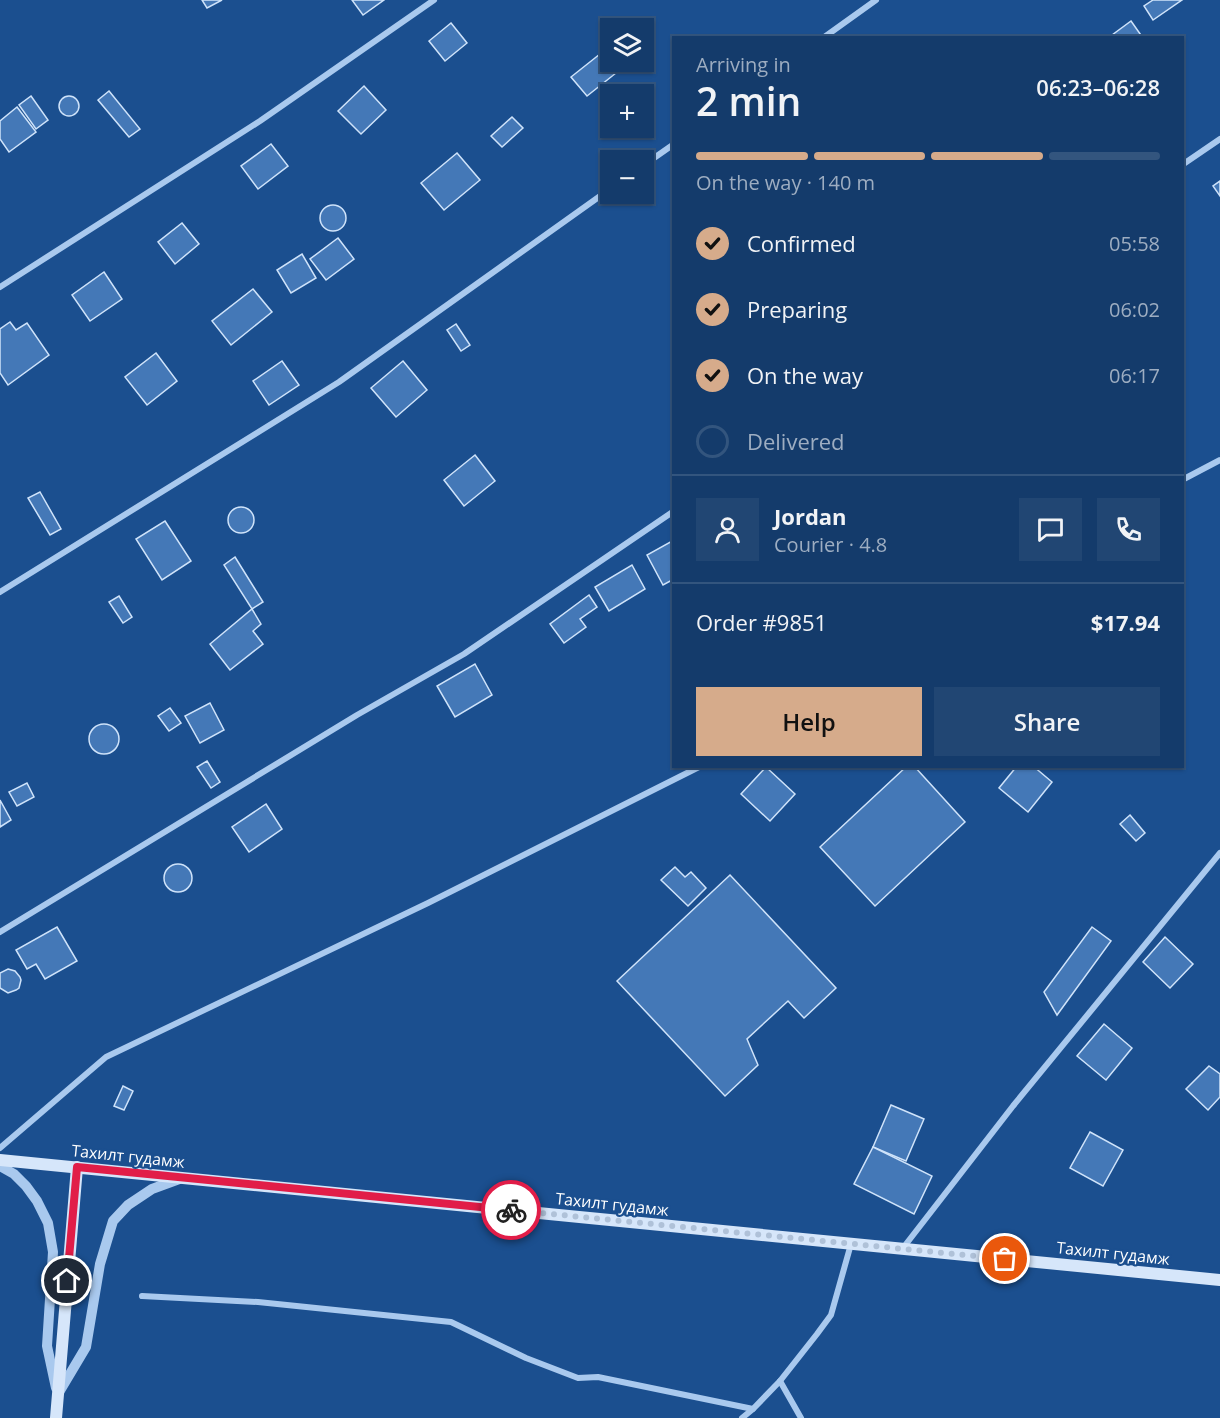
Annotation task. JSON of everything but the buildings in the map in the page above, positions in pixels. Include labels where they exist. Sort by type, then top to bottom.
[{"type":"main road","name":"Тахилт гудамж","points":[[0,1160],[1220,1280]]},
{"type":"main road","points":[[56,1418],[77,1167]]},
{"type":"street","points":[[0,286],[260,121],[434,0]]},
{"type":"street","points":[[826,36],[876,0]]},
{"type":"street","points":[[1184,164],[1220,139]]},
{"type":"street","points":[[654,158],[672,145]]},
{"type":"street","points":[[0,592],[339,382],[600,196]]},
{"type":"street","points":[[1184,479],[1220,460]]},
{"type":"street","points":[[0,932],[357,715],[464,654],[672,512]]},
{"type":"street","points":[[0,1148],[106,1057],[428,903],[698,768]]},
{"type":"street","points":[[902,1249],[1012,1106],[1220,853]]},
{"type":"street","points":[[0,1166],[14,1174],[26,1186],[48,1223],[53,1252],[47,1346],[58,1394]]},
{"type":"street","points":[[58,1394],[86,1347],[100,1264],[113,1221],[128,1205],[152,1189],[183,1178]]},
{"type":"street","points":[[742,1418],[780,1381],[831,1315],[851,1244]]},
{"type":"street","points":[[142,1296],[258,1302],[451,1322],[526,1358],[578,1378],[598,1377],[753,1409]]},
{"type":"street","points":[[780,1381],[801,1418]]},
{"type":"way so far","points":[[511,1210],[1005,1259]]},
{"type":"route","points":[[67,1281],[77,1167],[511,1210]]}]
